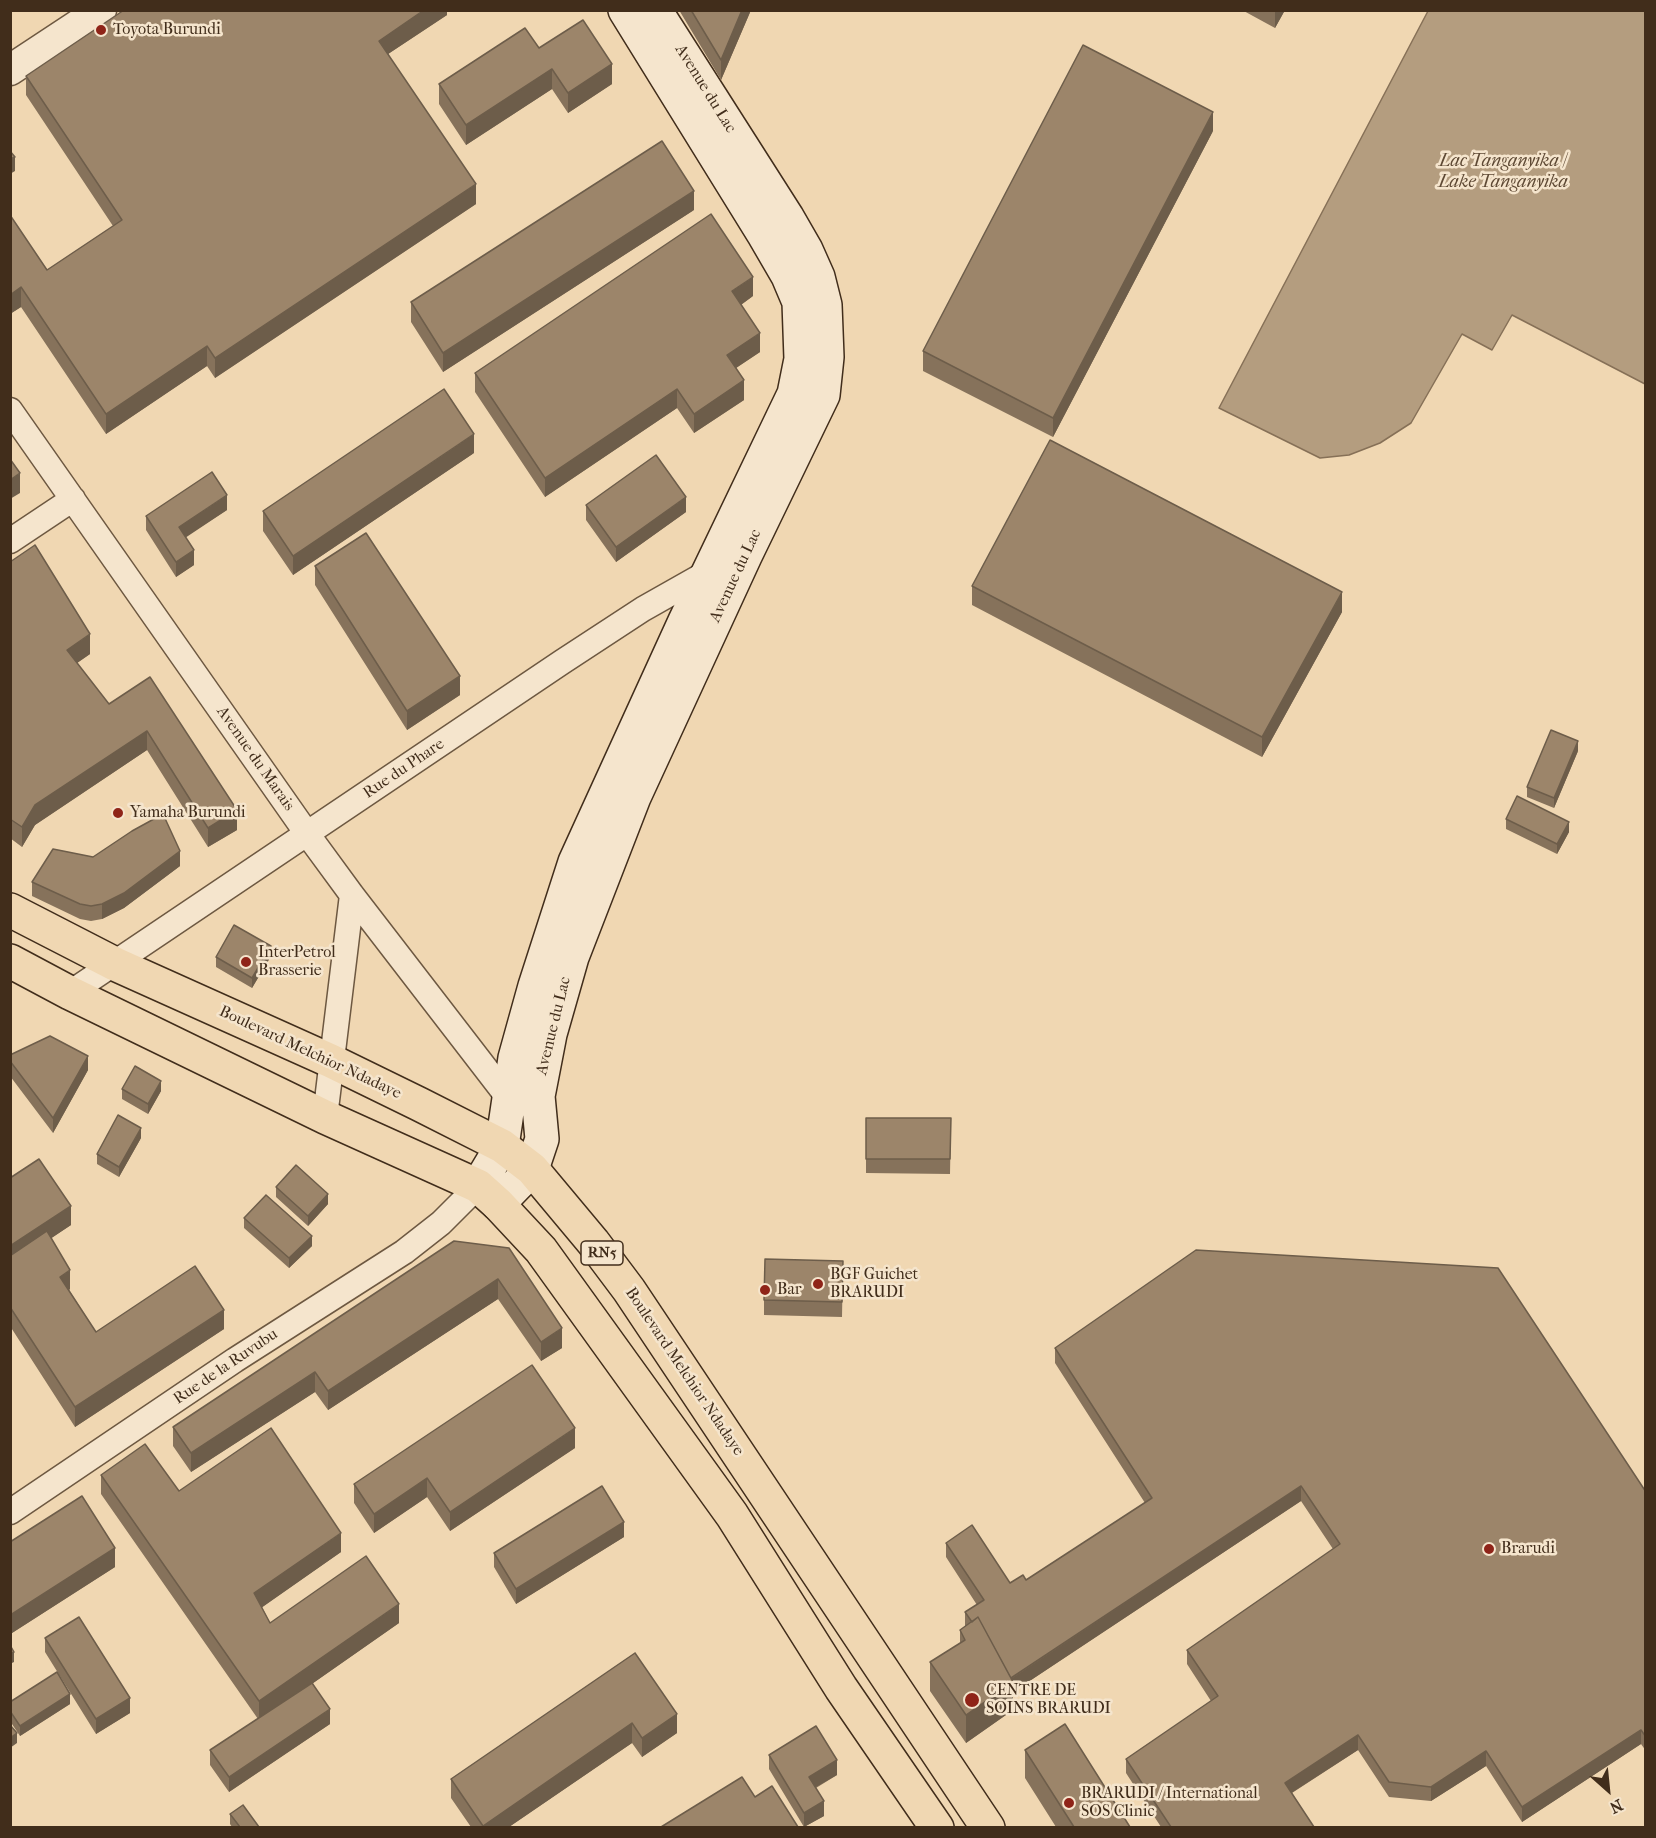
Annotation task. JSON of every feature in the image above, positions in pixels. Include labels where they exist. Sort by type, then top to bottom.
[{"type":"main road","name":"Avenue du Lac","points":[[532,1169],[542,1139],[538,1096],[550,1034],[572,957],[634,797],[745,556],[823,395],[828,347],[825,305],[818,277],[806,250],[688,86],[625,10]]},
{"type":"main road","name":"Avenue du Lac","points":[[488,1195],[501,1146],[515,1058],[535,986],[575,862],[685,621],[794,394],[801,359],[799,302],[788,276],[688,86],[655,10]]},
{"type":"main road","name":"Boulevard Melchior Ndadaye","points":[[10,910],[115,964],[331,1061],[501,1146],[532,1169],[572,1216],[629,1290],[988,1827]]},
{"type":"main road","name":"RN5","points":[[10,961],[70,993],[488,1195],[541,1250],[732,1515],[841,1688],[937,1827]]},
{"type":"main road","points":[[488,1195],[532,1169]]},
{"type":"street","points":[[10,70],[100,10]]},
{"type":"street","name":"Avenue du Marais","points":[[10,410],[308,835],[510,1100]]},
{"type":"street","points":[[10,541],[73,498]]},
{"type":"street","name":"Rue du Phare","points":[[70,993],[643,609],[710,571],[745,556]]},
{"type":"street","points":[[325,1117],[352,895]]},
{"type":"street","name":"Rue de la Ruvubu","points":[[10,1512],[235,1360],[404,1252],[441,1223],[488,1195]]},
{"type":"water","name":"Lac Tanganyika / Lake Tanganyika","points":[[1428,11],[1645,11],[1645,384],[1512,315],[1492,350],[1462,334],[1411,423],[1380,443],[1349,455],[1320,458],[1219,408]]},
{"type":"building","points":[[124,10],[424,10],[379,41],[476,184],[215,358],[207,346],[106,414],[21,287],[10,295],[10,215],[47,270],[122,220],[26,76]]},
{"type":"building","points":[[691,10],[742,10],[721,60]]},
{"type":"building","points":[[583,20],[612,64],[568,93],[552,69],[466,125],[439,84],[525,28],[539,48]]},
{"type":"building","points":[[1083,45],[1213,112],[1053,418],[923,351]]},
{"type":"building","points":[[662,141],[694,191],[443,353],[411,302]]},
{"type":"building","points":[[711,214],[753,277],[732,291],[760,333],[727,355],[744,380],[694,414],[677,389],[545,478],[475,373]]},
{"type":"building","points":[[444,389],[474,434],[293,556],[263,511]]},
{"type":"building","points":[[1050,440],[1342,592],[1262,737],[972,586]]},
{"type":"building","points":[[656,455],[686,497],[616,547],[586,505]]},
{"type":"building","points":[[10,459],[20,473],[10,480]]},
{"type":"building","points":[[212,472],[227,495],[179,527],[194,550],[176,562],[146,516]]},
{"type":"building","points":[[366,533],[460,676],[407,711],[315,566]]},
{"type":"building","points":[[35,545],[90,634],[67,650],[109,704],[150,677],[237,810],[208,828],[147,731],[35,805],[22,827],[10,819],[10,562]]},
{"type":"building","points":[[1551,730],[1578,741],[1554,798],[1527,787]]},
{"type":"building","points":[[1517,796],[1569,822],[1557,844],[1506,819]]},
{"type":"building","points":[[163,814],[180,851],[124,893],[102,904],[91,906],[80,904],[32,882],[53,849],[93,857]]},
{"type":"building","points":[[234,925],[271,946],[252,978],[216,957]]},
{"type":"building","points":[[50,1036],[88,1056],[53,1118],[10,1061],[10,1055]]},
{"type":"building","points":[[135,1066],[161,1081],[148,1104],[122,1089]]},
{"type":"building","points":[[118,1115],[141,1128],[119,1167],[97,1154]]},
{"type":"building","points":[[866,1118],[951,1118],[950,1159],[866,1159]]},
{"type":"building","points":[[39,1159],[71,1206],[10,1246],[10,1178]]},
{"type":"building","points":[[296,1165],[328,1194],[308,1216],[276,1187]]},
{"type":"building","points":[[266,1195],[312,1236],[289,1258],[244,1218]]},
{"type":"building","points":[[47,1231],[70,1270],[60,1277],[96,1332],[195,1266],[224,1310],[75,1407],[10,1307],[10,1256]]},
{"type":"building","points":[[454,1241],[509,1248],[562,1328],[541,1342],[498,1279],[328,1391],[315,1372],[191,1453],[173,1427]]},
{"type":"building","name":"Brarudi","points":[[1196,1250],[1498,1268],[1646,1492],[1646,1737],[1641,1730],[1522,1807],[1486,1751],[1431,1787],[1389,1782],[1358,1735],[1285,1783],[1314,1827],[1171,1827],[1126,1759],[1218,1696],[1187,1650],[1340,1544],[1301,1486],[1011,1678],[978,1617],[972,1622],[965,1612],[984,1600],[946,1543],[972,1525],[1010,1583],[1023,1575],[1026,1580],[1152,1498],[1055,1348]]},
{"type":"building","points":[[765,1259],[843,1261],[842,1302],[764,1300]]},
{"type":"building","points":[[532,1365],[575,1428],[450,1512],[427,1478],[374,1514],[354,1484]]},
{"type":"building","points":[[271,1428],[341,1533],[254,1593],[270,1623],[366,1556],[399,1604],[259,1701],[101,1475],[145,1444],[179,1491]]},
{"type":"building","points":[[602,1486],[624,1522],[516,1589],[494,1553]]},
{"type":"building","points":[[82,1496],[115,1548],[12,1614],[10,1612],[10,1542]]},
{"type":"building","points":[[79,1617],[130,1698],[96,1719],[45,1638]]},
{"type":"building","points":[[978,1617],[1013,1682],[966,1715],[930,1662],[965,1640],[960,1630]]},
{"type":"building","points":[[635,1653],[677,1714],[642,1738],[632,1723],[483,1826],[451,1779]]},
{"type":"building","points":[[57,1672],[70,1694],[20,1726],[10,1711],[10,1702]]},
{"type":"building","points":[[312,1683],[330,1709],[229,1777],[210,1750]]},
{"type":"building","points":[[1065,1724],[1130,1827],[1074,1827],[1025,1750]]},
{"type":"building","points":[[10,1725],[17,1733],[10,1738]]},
{"type":"building","points":[[816,1726],[837,1760],[809,1777],[824,1801],[804,1813],[769,1755]]},
{"type":"building","points":[[742,1777],[755,1797],[772,1786],[798,1827],[661,1827]]},
{"type":"building","points":[[243,1805],[259,1827],[240,1827],[230,1814]]},
{"type":"place","name":"Toyota Burundi","points":[[101,30]]},
{"type":"place","name":"Yamaha Burundi","points":[[118,813]]},
{"type":"place","name":"InterPetrol Brasserie","points":[[246,962]]},
{"type":"place","name":"BGF Guichet BRARUDI","points":[[818,1284]]},
{"type":"place","name":"Bar","points":[[765,1290]]},
{"type":"place","name":"Brarudi","points":[[1489,1549]]},
{"type":"place","name":"CENTRE DE SOINS BRARUDI","points":[[972,1700]]},
{"type":"place","name":"BRARUDI / International SOS Clinic","points":[[1069,1803]]}]
